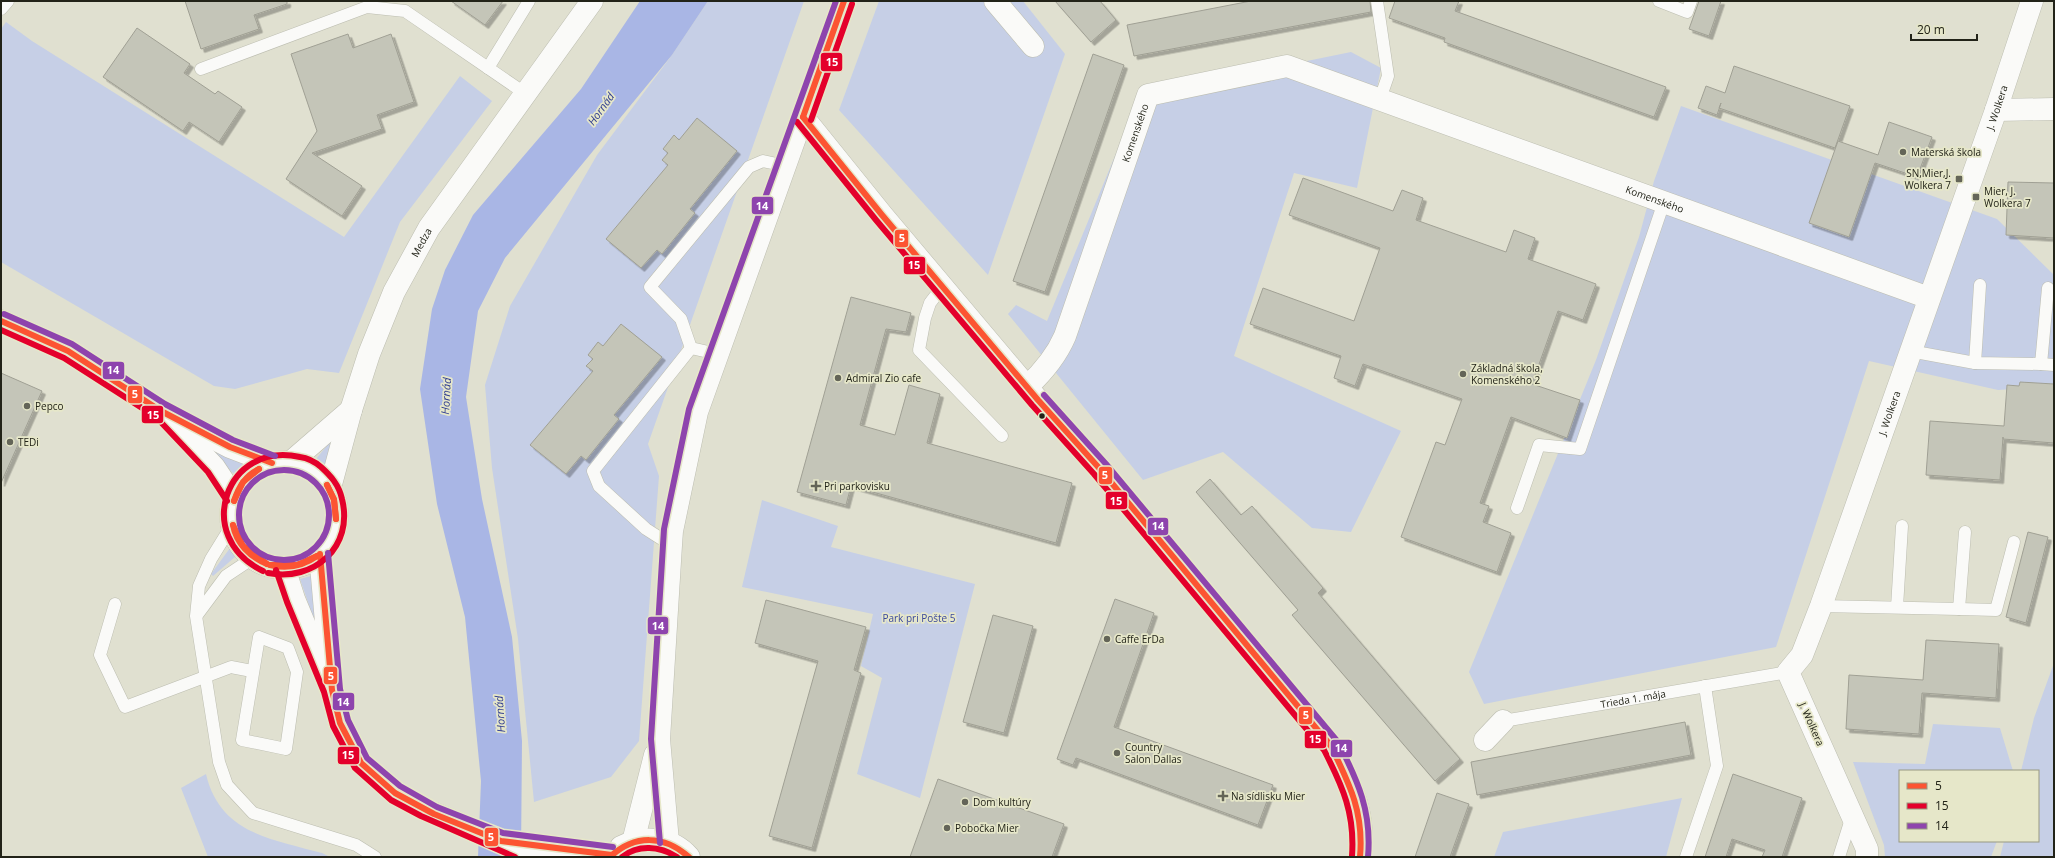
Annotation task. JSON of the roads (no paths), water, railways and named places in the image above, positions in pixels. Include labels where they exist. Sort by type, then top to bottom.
[{"type":"street","name":"Medza","points":[[330,488],[351,410],[369,354],[394,292],[429,228],[592,1]]},
{"type":"street","points":[[668,842],[659,739],[671,545],[672,531],[696,412],[786,166],[844,1]]},
{"type":"street","points":[[995,1],[1033,46]]},
{"type":"street","name":"J. Wolkera","points":[[1867,857],[1867,849],[1788,672],[1802,655],[1821,606],[1996,110],[2032,1]]},
{"type":"street","name":"Komenského","points":[[1027,387],[1046,368],[1060,349],[1148,95],[1287,66],[1929,298]]},
{"type":"street","points":[[1996,110],[2054,109]]},
{"type":"street","points":[[803,117],[1027,387],[1100,469],[1331,746],[1353,790],[1363,834],[1360,857]]},
{"type":"street","points":[[1,321],[68,351],[161,412],[230,447],[281,462],[306,466],[319,475],[330,488],[336,505],[336,523],[331,540],[320,554],[309,562],[284,568],[268,565],[253,558],[240,543],[232,525],[231,511],[234,497],[242,482],[256,470],[281,462],[351,410]]},
{"type":"street","points":[[161,412],[214,467],[234,497]]},
{"type":"street","points":[[320,554],[332,690],[340,723],[361,763],[394,793],[451,822],[501,842],[533,857]]},
{"type":"street","points":[[284,568],[294,599],[332,690]]},
{"type":"street","name":"Trieda 1. mája","points":[[1485,740],[1503,721]]},
{"type":"street","points":[[633,842],[659,739]]},
{"type":"street","points":[[501,842],[611,856],[622,847],[633,842],[651,839],[668,842],[683,850],[689,857]]},
{"type":"lane","points":[[1,9],[8,1]]},
{"type":"lane","points":[[488,68],[530,1]]},
{"type":"lane","points":[[1377,1],[1388,76],[1380,99]]},
{"type":"lane","points":[[1659,1],[1687,12],[1691,1]]},
{"type":"lane","points":[[201,70],[367,7],[405,11],[526,94]]},
{"type":"lane","points":[[691,348],[681,319],[650,288],[749,167],[763,161],[786,166]]},
{"type":"lane","points":[[1517,508],[1539,445],[1580,448],[1664,202]]},
{"type":"lane","points":[[1974,363],[1980,285]]},
{"type":"lane","points":[[943,286],[930,303],[925,318],[919,350],[1002,436]]},
{"type":"lane","points":[[2041,364],[2048,288]]},
{"type":"lane","points":[[691,348],[717,354]]},
{"type":"lane","points":[[671,545],[646,529],[599,486],[593,471],[691,348]]},
{"type":"lane","points":[[1910,351],[1974,363],[2054,365]]},
{"type":"lane","points":[[232,525],[211,559],[199,586],[196,616],[219,762],[227,784],[253,813],[356,845],[375,857]]},
{"type":"lane","points":[[1896,607],[1902,526]]},
{"type":"lane","points":[[1959,609],[1965,532]]},
{"type":"lane","points":[[1821,606],[1996,610],[2014,542]]},
{"type":"lane","points":[[196,616],[226,576],[253,558]]},
{"type":"lane","points":[[116,604],[100,655],[125,707],[231,667],[252,671]]},
{"type":"lane","points":[[259,637],[288,648],[297,672],[286,749],[242,740],[252,671],[259,637]]},
{"type":"lane","name":"Trieda 1. mája","points":[[1503,721],[1788,672]]},
{"type":"lane","points":[[1686,857],[1717,766],[1705,686]]},
{"type":"lane","points":[[1839,857],[1852,816]]},
{"type":"water","name":"Hornád","points":[[640,1],[708,1],[672,55],[505,258],[478,311],[466,397],[482,499],[512,637],[522,741],[521,857],[478,857],[481,781],[465,617],[437,504],[420,389],[432,309],[445,270],[473,215],[581,89]]},
{"type":"place","name":"Materská škola","points":[[1903,152]]},
{"type":"place","name":"SN,Mier,J. Wolkera 7","points":[[1959,179]]},
{"type":"place","name":"Mier, J. Wolkera 7","points":[[1976,197]]},
{"type":"place","name":"Základná škola, Komenského 2","points":[[1463,374]]},
{"type":"place","name":"Admiral Zio cafe","points":[[838,378]]},
{"type":"place","name":"Pepco","points":[[27,406]]},
{"type":"place","name":"TEDi","points":[[10,442]]},
{"type":"place","name":"Pri parkovisku","points":[[816,486]]},
{"type":"place","name":"Caffe ErDa","points":[[1107,639]]},
{"type":"place","name":"Country Salon Dallas","points":[[1117,753]]},
{"type":"place","name":"Na sídlisku Mier","points":[[1223,796]]},
{"type":"place","name":"Dom kultúry","points":[[965,802]]},
{"type":"place","name":"Pobočka Mier","points":[[947,828]]},
{"type":"park label","name":"Park pri Pošte 5","points":[[919,618]]}]
